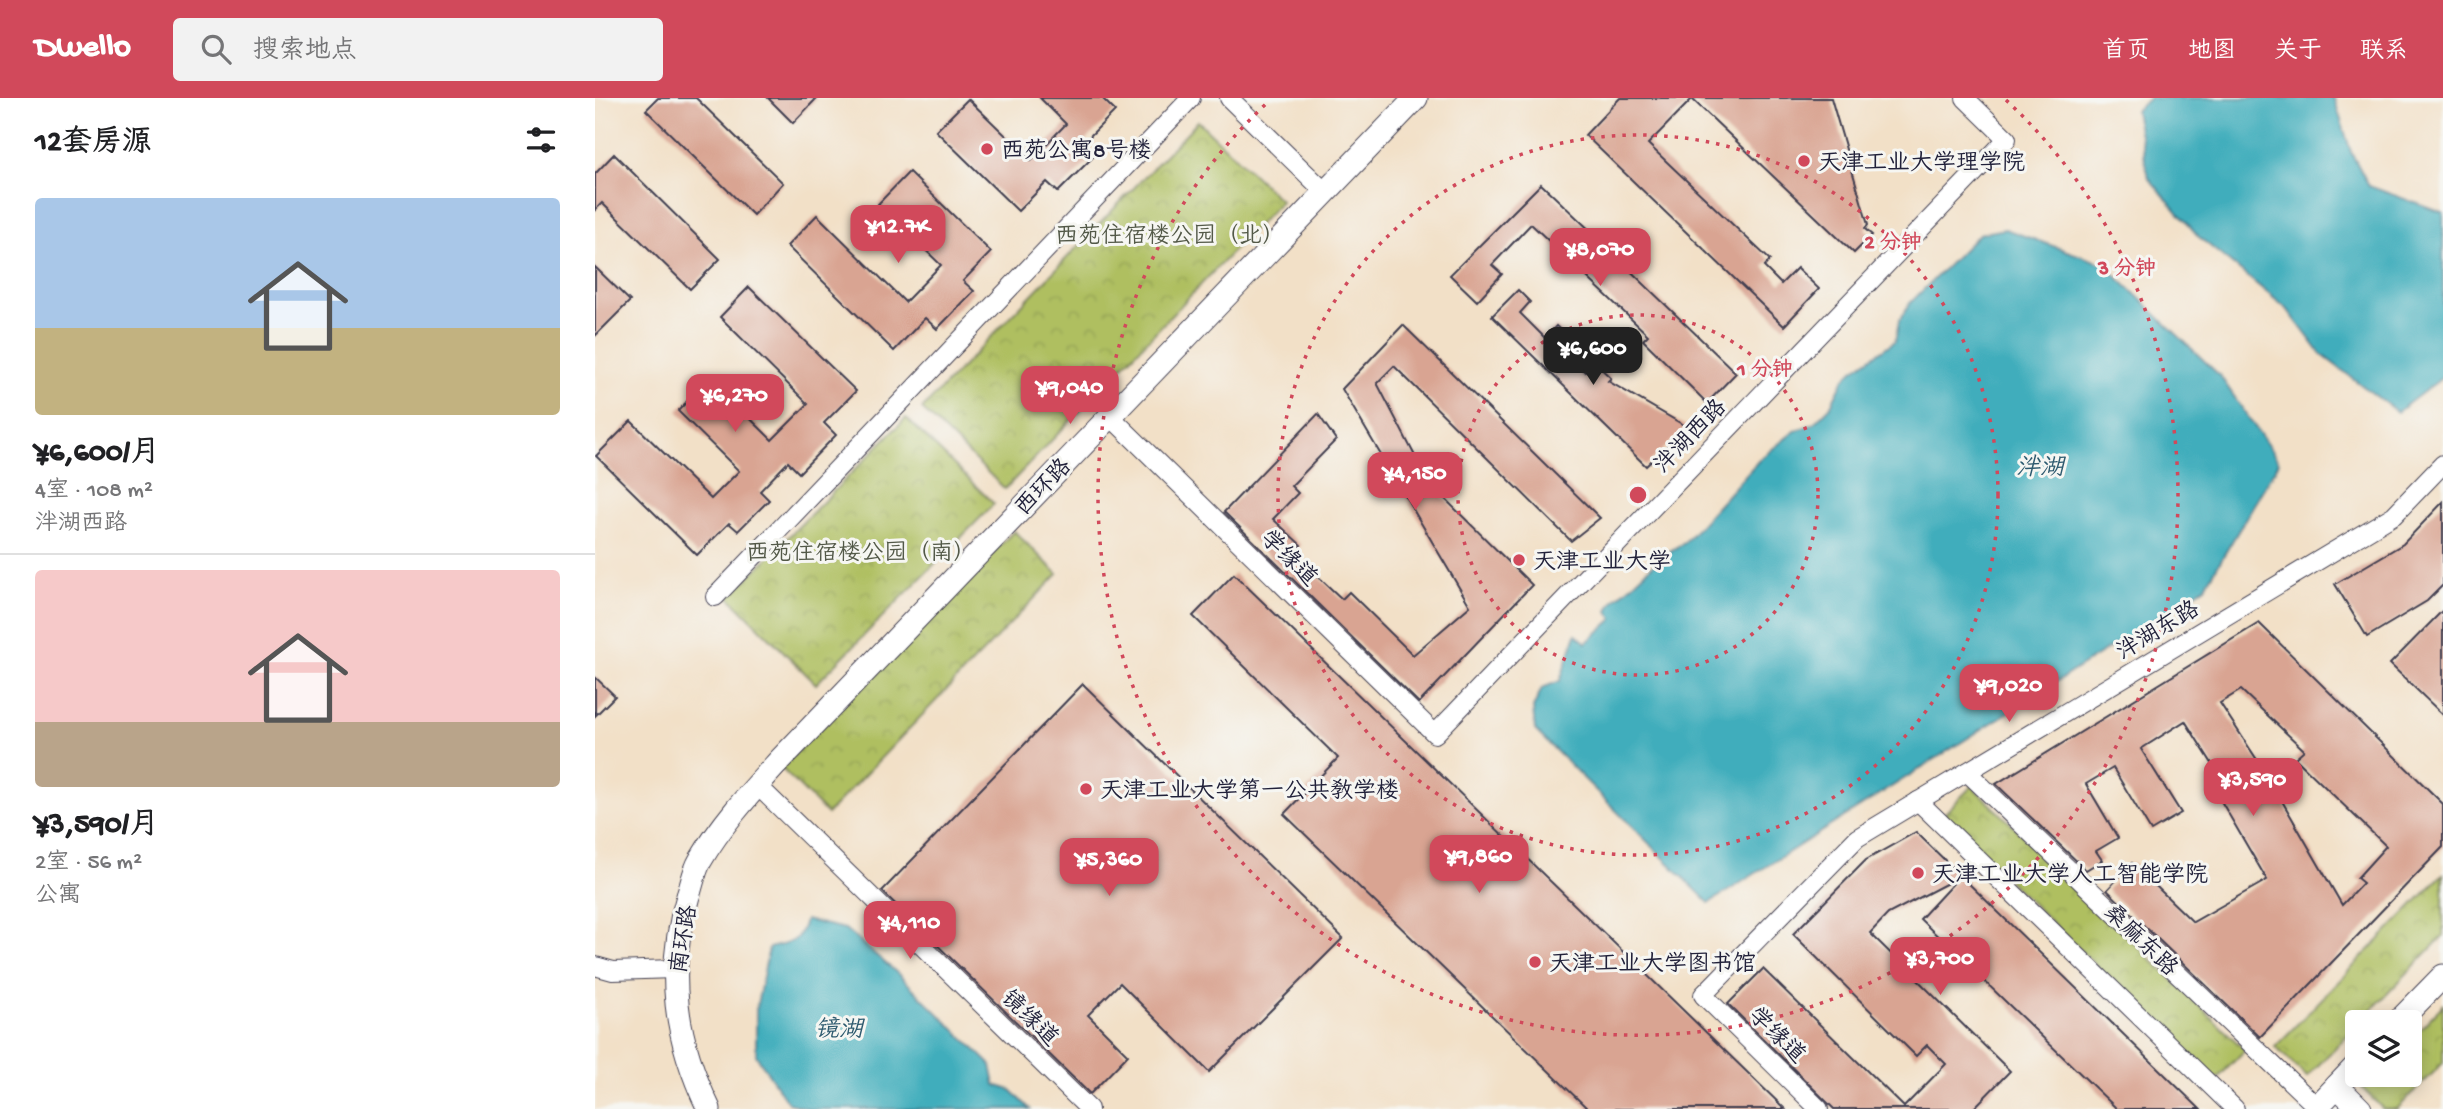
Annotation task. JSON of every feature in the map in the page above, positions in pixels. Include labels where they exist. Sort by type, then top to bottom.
[{"type":"street","points":[[715,597],[1191,98]]},
{"type":"street","points":[[1229,98],[1325,192]]},
{"type":"street","name":"西环路","points":[[757,785],[1416,98]]},
{"type":"street","name":"泮湖西路","points":[[1435,734],[2007,139],[1965,98]]},
{"type":"street","name":"学缘道","points":[[1110,416],[1435,734]]},
{"type":"street","name":"泮湖东路","points":[[1703,995],[1857,838],[2394,515],[2443,464]]},
{"type":"street","name":"桑麻东路","points":[[1967,772],[2316,1108]]},
{"type":"street","name":"南环路","points":[[709,1109],[693,1076],[678,1023],[674,969],[682,917],[699,863],[732,813],[757,785]]},
{"type":"street","name":"镜缘道","points":[[757,785],[1089,1109]]},
{"type":"street","points":[[1917,801],[2235,1109]]},
{"type":"street","points":[[595,966],[613,971],[674,969]]},
{"type":"street","points":[[2410,1010],[2443,976]]},
{"type":"street","name":"学缘道","points":[[1703,995],[1819,1109]]},
{"type":"street","points":[[2316,1108],[2345,1078]]},
{"type":"street","points":[[2337,1086],[2360,1109]]},
{"type":"green space","name":"西苑住宿楼公园（北）","points":[[1198,121],[1281,201],[1005,489],[922,409]]},
{"type":"green space","name":"西苑住宿楼公园（南）","points":[[906,418],[994,504],[816,684],[729,597]]},
{"type":"green space","points":[[1014,531],[1058,574],[827,814],[781,768]]},
{"type":"green space","points":[[1972,786],[2245,1050],[2215,1081],[1942,816]]},
{"type":"green space","points":[[2443,874],[2443,936],[2372,1010],[2345,1010],[2345,1037],[2307,1077],[2275,1047]]},
{"type":"green space","points":[[2443,1005],[2443,1063],[2422,1084],[2422,1027]]},
{"type":"green space","points":[[2419,1087],[2397,1109],[2383,1109],[2362,1088]]},
{"type":"water","points":[[2150,98],[2334,98],[2351,152],[2369,186],[2443,213],[2443,377],[2397,412],[2321,354],[2287,309],[2199,237],[2149,178],[2135,111]]},
{"type":"water","name":"泮湖","points":[[2005,229],[2104,264],[2220,376],[2279,462],[2205,587],[1709,903],[1535,730],[1533,708],[1542,688],[1560,681],[1576,634],[1586,643],[1613,619],[1608,611],[1615,599],[1660,558],[1684,543],[1760,459],[1795,431],[1813,424],[1830,407],[1844,379],[1853,370],[1895,341],[1899,321],[1910,303],[1979,234]]},
{"type":"water","name":"镜湖","points":[[805,920],[845,929],[897,973],[991,1065],[995,1085],[1011,1090],[1030,1109],[810,1109],[788,1103],[756,1055],[756,1009],[769,948],[797,938]]},
{"type":"building","points":[[658,98],[696,98],[783,183],[753,215],[646,110]]},
{"type":"building","points":[[768,98],[817,98],[793,123]]},
{"type":"building","name":"西苑公寓8号楼","points":[[1040,98],[1102,98],[1115,111],[1083,143],[1095,155],[1058,192],[1047,182],[1018,211],[936,131],[968,99],[1031,160],[1066,124]]},
{"type":"building","points":[[1620,98],[1831,98],[1868,225],[1865,229],[1872,235],[1854,253],[1692,99],[1648,144],[1770,260],[1764,267],[1781,284],[1797,268],[1819,289],[1784,326],[1585,135]]},
{"type":"building","points":[[614,154],[720,259],[690,289],[602,203],[595,210],[595,174]]},
{"type":"building","points":[[909,172],[991,252],[963,281],[974,291],[937,329],[925,318],[894,351],[787,246],[817,215],[905,302],[941,265],[878,204]]},
{"type":"building","points":[[1541,184],[1595,235],[1580,251],[1612,253],[1736,373],[1707,403],[1643,340],[1648,335],[1531,224],[1492,265],[1502,274],[1477,301],[1450,275]]},
{"type":"building","points":[[595,267],[630,301],[595,336]]},
{"type":"building","points":[[749,287],[856,391],[824,423],[836,435],[799,473],[788,462],[760,491],[769,500],[738,531],[729,523],[697,555],[596,456],[631,421],[711,499],[739,471],[678,411],[709,378],[772,440],[808,404],[720,317]]},
{"type":"building","points":[[1518,290],[1530,302],[1520,313],[1545,338],[1556,326],[1571,340],[1562,350],[1585,372],[1594,362],[1611,378],[1608,381],[1687,427],[1646,466],[1492,316]]},
{"type":"building","points":[[1403,325],[1600,518],[1571,541],[1394,366],[1377,383],[1429,483],[1532,585],[1419,703],[1224,512],[1318,414],[1336,440],[1291,486],[1298,493],[1273,519],[1301,545],[1293,553],[1342,599],[1349,592],[1413,655],[1470,606],[1342,389]]},
{"type":"building","points":[[2443,502],[2443,585],[2427,601],[2367,637],[2335,584],[2403,544]]},
{"type":"building","name":"天津工业大学图书馆","points":[[1234,574],[1785,1109],[1588,1109],[1284,814],[1338,758],[1193,616]]},
{"type":"building","points":[[2443,610],[2443,715],[2390,664]]},
{"type":"building","points":[[2259,623],[2443,804],[2443,847],[2260,1037],[2107,890],[2132,863],[2193,922],[2267,880],[2221,801],[2232,795],[2185,721],[2141,749],[2181,813],[2151,831],[2113,768],[2086,784],[2118,838],[2096,851],[2102,860],[2086,870],[1996,784]],"holes":[[[2241,690],[2304,750],[2295,758],[2386,846],[2357,878],[2363,883],[2342,905],[2267,775],[2220,703]]]},
{"type":"building","points":[[595,677],[615,696],[595,716]]},
{"type":"building","name":"天津工业大学第一公共教学楼","points":[[1083,684],[1343,938],[1209,1072],[1120,983],[1088,1015],[1128,1055],[1090,1094],[882,891]]},
{"type":"building","points":[[1916,832],[2200,1109],[2117,1109],[1920,919],[1959,877],[1888,914],[1870,933],[2010,1071],[1973,1109],[1834,1109],[1728,1004],[1763,969],[1904,1107],[1946,1064],[1927,1045],[1916,1056],[1793,934],[1866,860]]},
{"type":"place","name":"西苑公寓8号楼","points":[[987,149]]},
{"type":"place","name":"天津工业大学理学院","points":[[1804,161]]},
{"type":"place","name":"天津工业大学","points":[[1519,560]]},
{"type":"place","name":"天津工业大学第一公共教学楼","points":[[1086,789]]},
{"type":"place","name":"天津工业大学人工智能学院","points":[[1918,873]]},
{"type":"place","name":"天津工业大学图书馆","points":[[1535,962]]}]
